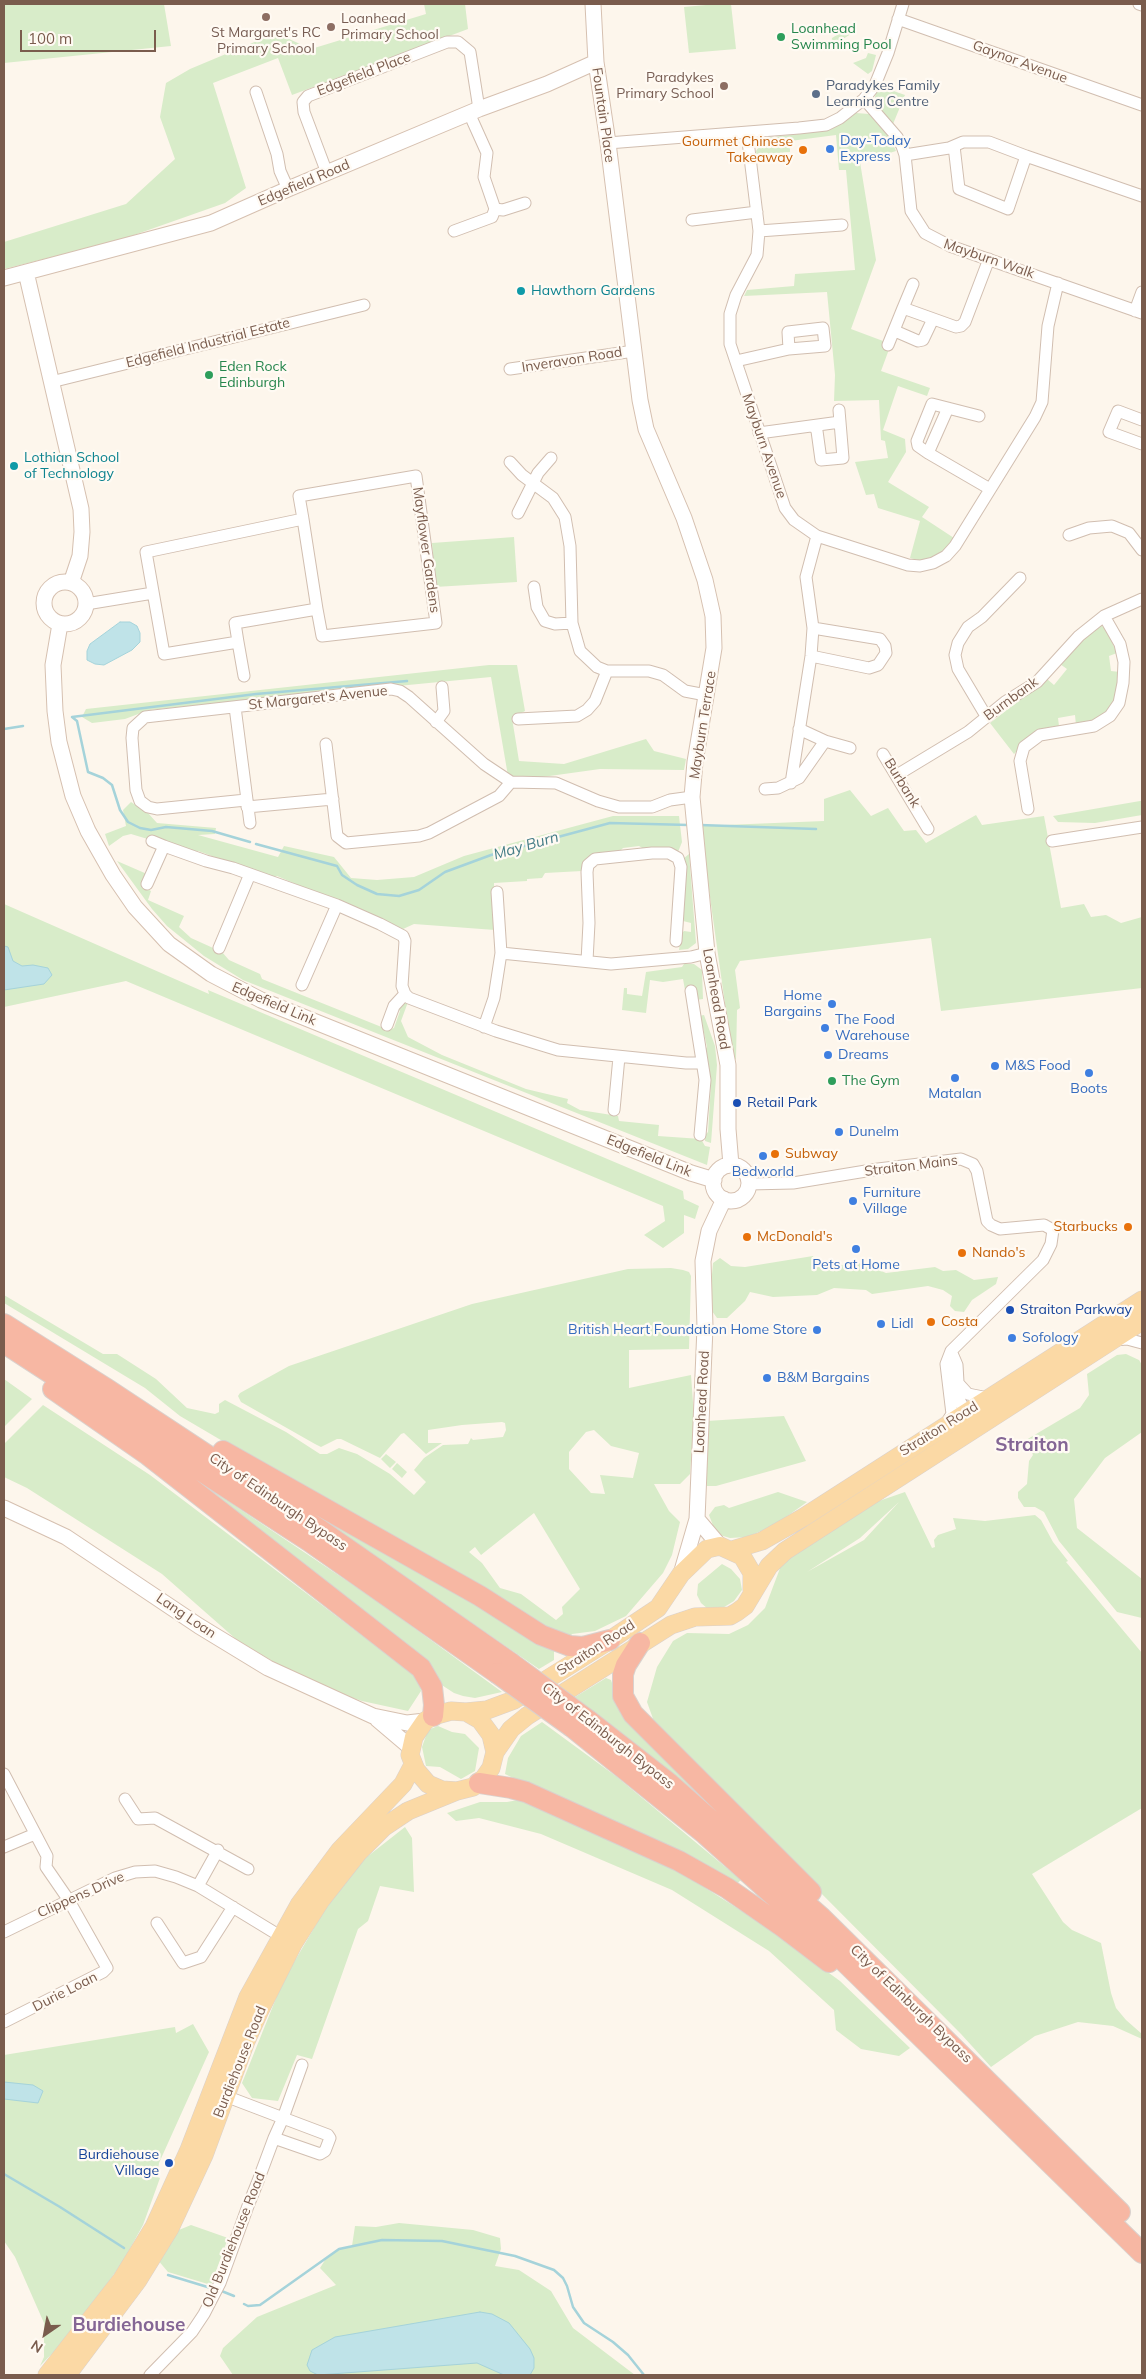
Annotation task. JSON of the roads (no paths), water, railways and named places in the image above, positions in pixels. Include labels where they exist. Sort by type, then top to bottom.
[{"type":"highway","name":"City of Edinburgh Bypass","points":[[4,1324],[107,1389],[319,1529],[504,1668],[580,1723],[670,1784],[763,1863],[829,1924],[1035,2126],[1142,2235]]},
{"type":"highway","name":"City of Edinburgh Bypass","points":[[4,1343],[504,1668]]},
{"type":"highway","points":[[4,1355],[148,1455],[421,1668],[432,1687],[434,1705],[429,1718]]},
{"type":"highway","points":[[107,1389],[355,1525],[480,1596],[541,1635],[570,1646],[582,1647],[610,1640]]},
{"type":"highway","points":[[640,1643],[626,1665],[623,1674],[623,1696],[633,1714],[772,1850],[1035,2126]]},
{"type":"highway","name":"City of Edinburgh Bypass","points":[[580,1723],[630,1772],[734,1859],[818,1936],[1142,2253]]},
{"type":"highway","points":[[479,1783],[526,1792],[664,1854],[728,1888],[783,1927],[846,1976],[986,2101]]},
{"type":"main road","name":"Straiton Road","points":[[495,1752],[511,1729],[527,1716],[640,1643],[682,1620],[730,1616],[745,1606],[752,1590],[769,1566],[785,1552],[988,1398],[1142,1300]]},
{"type":"main road","name":"Straiton Road","points":[[466,1712],[487,1710],[509,1703],[658,1608],[681,1574],[707,1549],[762,1542],[944,1426],[1071,1366],[1142,1321]]},
{"type":"main road","points":[[726,1548],[742,1556],[749,1566],[754,1581],[752,1590]]},
{"type":"main road","points":[[451,1711],[466,1712],[472,1714],[487,1728],[495,1744],[495,1752],[491,1768],[479,1783],[457,1792],[433,1787],[424,1780],[414,1765],[410,1747],[414,1737],[429,1718],[451,1711]]},
{"type":"main road","name":"Burdiehouse Road","points":[[47,2375],[116,2287],[154,2227],[189,2150],[246,2042],[287,1940],[323,1871],[359,1828],[403,1784],[414,1765]]},
{"type":"main road","name":"Burdiehouse Road","points":[[287,1940],[345,1868],[384,1827],[414,1808],[457,1792]]},
{"type":"main road","name":"Burdiehouse Road","points":[[67,2375],[138,2280],[170,2228],[193,2180],[218,2093]]},
{"type":"street","name":"Fountain Place","points":[[593,4],[596,62],[634,351]]},
{"type":"street","points":[[608,143],[747,133],[826,124],[848,114],[875,85],[903,4]]},
{"type":"street","name":"Gaynor Avenue","points":[[898,19],[1142,105]]},
{"type":"street","name":"Edgefield Place","points":[[327,173],[304,112],[303,102],[308,96],[447,42],[458,42],[470,52],[474,111]]},
{"type":"street","name":"Edgefield Road","points":[[4,278],[27,277],[211,224],[288,189],[474,111],[547,84],[596,62]]},
{"type":"street","name":"Mayburn Walk","points":[[864,99],[898,137],[905,155],[911,211],[916,222],[925,233],[935,240],[1139,312]]},
{"type":"street","points":[[255,100],[278,154],[280,171],[288,189]]},
{"type":"street","points":[[454,231],[492,217],[495,209],[484,176],[487,153],[474,111]]},
{"type":"street","name":"Mayburn Avenue","points":[[747,133],[759,231],[757,255],[734,299],[730,314],[730,344],[785,508],[794,520],[817,536],[920,566],[933,563],[946,556],[955,546],[1042,402],[1048,326],[1058,283]]},
{"type":"street","points":[[905,155],[954,146],[963,142],[988,142],[1142,196]]},
{"type":"street","points":[[954,146],[959,189],[1008,209],[1026,156]]},
{"type":"street","points":[[495,209],[504,210],[525,203]]},
{"type":"street","points":[[692,220],[757,212]]},
{"type":"street","points":[[759,231],[842,225]]},
{"type":"street","points":[[904,308],[956,326],[965,322],[988,259]]},
{"type":"street","points":[[27,277],[81,509],[80,556],[71,583]]},
{"type":"street","points":[[888,345],[913,284]]},
{"type":"street","points":[[1139,312],[1142,292]]},
{"type":"street","name":"Edgefield Industrial Estate","points":[[51,382],[364,305]]},
{"type":"street","points":[[895,331],[918,341],[922,340],[933,319]]},
{"type":"street","points":[[736,361],[789,349]]},
{"type":"street","name":"Inveravon Road","points":[[510,370],[634,351]]},
{"type":"street","name":"Mayburn Terrace","points":[[634,351],[640,400],[646,429],[684,518],[702,571],[713,616],[713,664],[695,762],[692,797],[696,833]]},
{"type":"street","points":[[979,416],[932,404],[917,441],[918,446],[928,453],[990,489]]},
{"type":"street","points":[[928,453],[948,408]]},
{"type":"street","points":[[814,426],[817,432],[821,460],[843,458],[839,410]]},
{"type":"street","points":[[1142,420],[1118,411],[1109,432],[1142,444]]},
{"type":"street","points":[[759,433],[840,422]]},
{"type":"street","points":[[518,512],[533,482],[551,458]]},
{"type":"street","points":[[510,462],[522,475],[553,498],[561,508],[566,522],[570,546],[572,623],[580,651],[597,667],[607,671],[649,671],[663,675],[685,691],[706,695]]},
{"type":"street","name":"Mayflower Gardens","points":[[303,519],[300,496],[416,476],[436,623],[322,636],[317,609]]},
{"type":"street","points":[[238,642],[164,654],[146,552],[303,519],[317,609],[235,623],[244,676]]},
{"type":"street","points":[[1069,535],[1088,523],[1112,526],[1122,529],[1139,544],[1142,550]]},
{"type":"street","points":[[791,783],[811,656],[813,628],[806,576],[817,536]]},
{"type":"street","points":[[986,716],[958,669],[955,655],[958,643],[968,627],[982,617],[1008,585],[1020,578]]},
{"type":"street","points":[[64,582],[71,583],[82,591],[86,604],[79,619],[70,624],[60,624],[48,617],[45,612],[44,598],[51,586],[64,582]]},
{"type":"street","points":[[534,587],[536,608],[546,621],[555,624],[572,623]]},
{"type":"street","points":[[86,604],[153,593]]},
{"type":"street","points":[[134,596],[156,611]]},
{"type":"street","name":"Burnbank","points":[[897,775],[968,732],[986,716],[1037,682],[1079,636],[1104,616],[1142,599]]},
{"type":"street","points":[[1028,810],[1031,790],[1020,761],[1024,747],[1040,734],[1094,726],[1110,716],[1119,703],[1123,683],[1124,662],[1120,644],[1104,616]]},
{"type":"street","name":"Edgefield Link","points":[[60,624],[53,665],[55,711],[60,749],[73,796],[88,831],[113,875],[135,906],[170,944],[211,974],[261,1000],[691,1173],[714,1180]]},
{"type":"street","points":[[811,656],[869,668],[878,665],[886,653],[885,646],[880,639],[813,628]]},
{"type":"street","points":[[524,717],[562,718],[577,716],[587,710],[601,690],[607,671]]},
{"type":"street","points":[[436,722],[444,711],[442,687]]},
{"type":"street","name":"St Margaret's Avenue","points":[[333,799],[157,809],[148,807],[140,801],[136,790],[133,728],[138,721],[145,717],[391,689],[408,697],[484,764],[511,782]]},
{"type":"street","name":"St Margaret's Avenue","points":[[235,707],[250,823]]},
{"type":"street","points":[[799,729],[825,741],[850,748]]},
{"type":"street","points":[[764,789],[778,788],[799,778],[825,741]]},
{"type":"street","points":[[326,744],[337,836],[346,843],[419,836],[429,833],[499,796],[511,782],[556,783],[598,801],[619,807],[652,807],[670,800],[692,797]]},
{"type":"street","name":"Burbank","points":[[883,754],[897,775],[916,816],[928,829]]},
{"type":"street","points":[[1052,841],[1142,827]]},
{"type":"street","name":"Loanhead Road","points":[[696,833],[707,953],[728,1065],[728,1129],[731,1165]]},
{"type":"street","points":[[152,841],[337,905],[395,930],[403,936],[405,942],[402,986],[405,994],[484,1027],[558,1050],[702,1063]]},
{"type":"street","points":[[147,884],[164,846]]},
{"type":"street","points":[[587,961],[589,923],[588,865],[595,859],[652,853],[674,855],[680,862],[681,867],[681,925],[676,942]]},
{"type":"street","points":[[219,948],[250,874]]},
{"type":"street","points":[[484,1027],[494,998],[501,953],[497,892]]},
{"type":"street","points":[[302,985],[337,905]]},
{"type":"street","points":[[501,953],[622,963],[691,957],[707,953]]},
{"type":"street","points":[[691,991],[704,1080],[700,1135]]},
{"type":"street","points":[[387,1025],[394,1006],[405,994]]},
{"type":"street","points":[[614,1110],[619,1057]]},
{"type":"street","name":"Straiton Mains","points":[[749,1184],[793,1183],[878,1169],[961,1159],[973,1164],[977,1171],[987,1221],[991,1226],[1000,1229],[1044,1225],[1053,1230],[1051,1244],[1043,1260],[952,1351]]},
{"type":"street","points":[[731,1165],[744,1171],[749,1184],[748,1189],[741,1198],[730,1201],[724,1199],[716,1191],[714,1180],[720,1169],[731,1165]]},
{"type":"street","name":"Loanhead Road","points":[[681,1574],[698,1519],[705,1326],[704,1261],[709,1231],[724,1199]]},
{"type":"street","points":[[1061,1351],[1084,1345],[1131,1314],[1142,1316]]},
{"type":"street","points":[[1111,1340],[1127,1340],[1142,1343]]},
{"type":"street","points":[[952,1351],[956,1365],[963,1418]]},
{"type":"street","points":[[952,1351],[946,1364],[948,1392],[963,1418]]},
{"type":"street","points":[[958,1383],[968,1394],[988,1398]]},
{"type":"street","name":"Lang Loan","points":[[4,1508],[66,1536],[199,1626],[253,1660],[302,1685],[373,1716],[399,1722],[414,1723],[429,1718]]},
{"type":"street","points":[[698,1519],[726,1548]]},
{"type":"street","name":"Lang Loan","points":[[373,1716],[410,1747]]},
{"type":"street","points":[[4,1774],[47,1856],[46,1867],[68,1899]]},
{"type":"street","points":[[125,1798],[138,1819],[155,1818],[218,1850],[248,1869]]},
{"type":"street","points":[[4,1847],[34,1834]]},
{"type":"street","points":[[198,1886],[218,1850]]},
{"type":"street","name":"Clippens Drive","points":[[4,1932],[68,1899],[115,1878],[135,1872],[155,1871],[198,1886],[287,1940]]},
{"type":"street","name":"Durie Loan","points":[[4,2022],[103,1972],[107,1968],[68,1899]]},
{"type":"street","points":[[157,1923],[183,1963],[201,1957],[233,1907]]},
{"type":"street","name":"Old Burdiehouse Road","points":[[150,2375],[192,2332],[220,2283],[302,2065]]},
{"type":"street","points":[[218,2093],[328,2135],[330,2138],[325,2152],[320,2154],[274,2138]]},
{"type":"water","points":[[120,622],[130,622],[137,626],[140,633],[140,642],[132,650],[104,665],[95,664],[87,660],[87,651],[90,644]]},
{"type":"water","points":[[4,946],[8,947],[13,961],[22,966],[33,965],[48,968],[52,975],[44,984],[4,990]]},
{"type":"water","points":[[4,2082],[33,2085],[43,2091],[38,2103],[4,2099]]},
{"type":"water","points":[[480,2312],[492,2314],[509,2323],[530,2349],[534,2358],[534,2368],[530,2375],[504,2375],[477,2363],[318,2375],[310,2371],[307,2365],[312,2350],[335,2337]]},
{"type":"waterway","points":[[72,717],[256,694],[407,681]]},
{"type":"waterway","name":"May Burn","points":[[72,717],[77,721],[88,772],[103,778],[112,785],[120,810],[128,822],[140,828],[151,830],[166,827],[212,831],[250,842]]},
{"type":"waterway","points":[[4,729],[23,726]]},
{"type":"waterway","name":"May Burn","points":[[256,844],[337,866],[342,875],[357,885],[377,894],[399,896],[419,890],[445,872],[491,855],[610,823],[689,825]]},
{"type":"waterway","name":"May Burn","points":[[700,825],[816,829]]},
{"type":"waterway","points":[[4,2174],[124,2248]]},
{"type":"waterway","points":[[244,2304],[248,2306],[260,2305],[339,2249],[382,2240],[442,2241],[515,2256],[554,2270],[563,2278],[573,2307],[584,2323],[613,2342],[628,2355],[644,2375]]},
{"type":"waterway","points":[[168,2275],[214,2289]]},
{"type":"waterway","points":[[219,2290],[234,2296]]},
{"type":"place","name":"St Margaret's RC Primary School","points":[[266,17]]},
{"type":"place","name":"Loanhead Primary School","points":[[331,27]]},
{"type":"place","name":"Loanhead Swimming Pool","points":[[781,37]]},
{"type":"place","name":"Paradykes Primary School","points":[[724,86]]},
{"type":"place","name":"Paradykes Family Learning Centre","points":[[816,94]]},
{"type":"place","name":"Day-Today Express","points":[[830,149]]},
{"type":"place","name":"Gourmet Chinese Takeaway","points":[[803,150]]},
{"type":"place","name":"Hawthorn Gardens","points":[[521,291]]},
{"type":"place","name":"Eden Rock Edinburgh","points":[[209,375]]},
{"type":"place","name":"Lothian School of Technology","points":[[14,466]]},
{"type":"place","name":"Home Bargains","points":[[832,1004]]},
{"type":"place","name":"The Food Warehouse","points":[[825,1028]]},
{"type":"place","name":"Dreams","points":[[828,1055]]},
{"type":"place","name":"M&S Food","points":[[995,1066]]},
{"type":"place","name":"Boots","points":[[1089,1073]]},
{"type":"place","name":"Matalan","points":[[955,1078]]},
{"type":"place","name":"The Gym","points":[[832,1081]]},
{"type":"place","name":"Retail Park","points":[[737,1103]]},
{"type":"place","name":"Dunelm","points":[[839,1132]]},
{"type":"place","name":"Subway","points":[[775,1154]]},
{"type":"place","name":"Bedworld","points":[[763,1156]]},
{"type":"place","name":"Furniture Village","points":[[853,1201]]},
{"type":"place","name":"Starbucks","points":[[1128,1227]]},
{"type":"place","name":"McDonald's","points":[[747,1237]]},
{"type":"place","name":"Pets at Home","points":[[856,1249]]},
{"type":"place","name":"Nando's","points":[[962,1253]]},
{"type":"place","name":"Straiton Parkway","points":[[1010,1310]]},
{"type":"place","name":"Costa","points":[[931,1322]]},
{"type":"place","name":"Lidl","points":[[881,1324]]},
{"type":"place","name":"British Heart Foundation Home Store","points":[[817,1330]]},
{"type":"place","name":"Sofology","points":[[1012,1338]]},
{"type":"place","name":"B&M Bargains","points":[[767,1378]]},
{"type":"place","name":"Burdiehouse Village","points":[[169,2163]]},
{"type":"district","name":"Straiton","points":[[1032,1445]]},
{"type":"district","name":"Burdiehouse","points":[[129,2325]]}]
